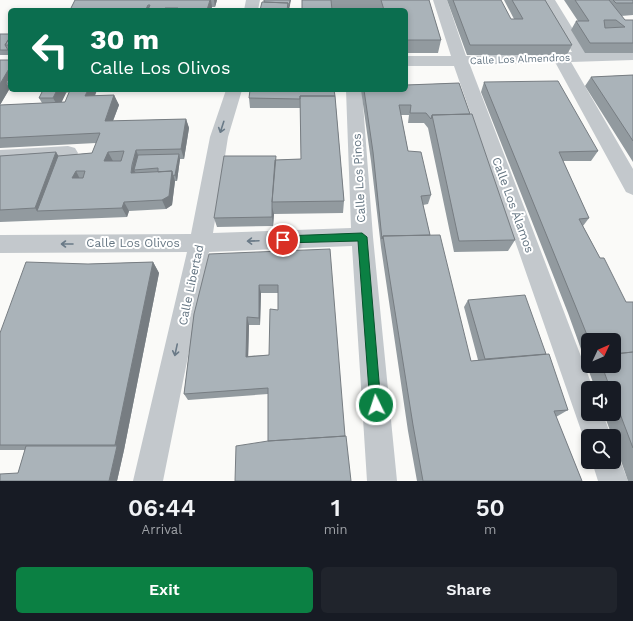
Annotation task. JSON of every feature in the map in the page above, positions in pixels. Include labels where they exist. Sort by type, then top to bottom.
[{"type":"street","name":"Calle Los Álamos","points":[[440,0],[460,61],[581,391]]},
{"type":"street","points":[[548,0],[582,56]]},
{"type":"street","name":"Calle Los Almendros","points":[[408,61],[460,61],[633,55]]},
{"type":"street","points":[[560,57],[633,187]]},
{"type":"street","name":"Calle Libertad","points":[[148,481],[200,243],[219,137],[233,92]]},
{"type":"street","name":"Calle Los Pinos","points":[[354,92],[362,237],[382,481]]},
{"type":"street","points":[[0,157],[68,153]]},
{"type":"street","name":"Calle Los Olivos","points":[[0,244],[200,243],[362,237]]},
{"type":"street","points":[[609,469],[613,481]]},
{"type":"building","points":[[75,0],[210,0],[208,8],[149,8],[150,5],[148,5],[146,8],[71,8]]},
{"type":"building","points":[[264,0],[290,0],[288,8],[288,3],[264,2]]},
{"type":"building","points":[[302,0],[331,0],[332,8],[302,8]]},
{"type":"building","points":[[381,0],[429,0],[441,40],[408,40],[408,8],[383,8]]},
{"type":"building","points":[[453,0],[501,0],[511,19],[523,19],[512,0],[545,0],[572,45],[470,45]]},
{"type":"building","points":[[575,0],[609,0],[625,20],[633,20],[633,43],[590,43],[576,21],[589,21]],"holes":[[[604,20],[616,20],[625,27],[605,28]]]},
{"type":"building","points":[[613,0],[633,0],[633,3],[616,3]]},
{"type":"building","points":[[262,2],[288,3],[287,8],[260,8]]},
{"type":"building","points":[[0,34],[8,34],[8,40],[5,45],[8,50],[0,50]]},
{"type":"building","points":[[0,60],[8,60],[8,70],[0,84]]},
{"type":"building","points":[[633,75],[633,141],[591,77]]},
{"type":"building","points":[[558,81],[598,151],[559,152],[589,218],[579,219],[600,258],[604,258],[626,302],[633,302],[633,352],[621,353],[621,333],[586,333],[484,82]]},
{"type":"building","points":[[459,83],[470,114],[432,115],[431,119],[426,113],[410,113],[411,105],[399,105],[408,151],[421,152],[431,195],[421,196],[430,235],[383,236],[382,239],[373,152],[364,92],[408,92],[408,85]]},
{"type":"building","points":[[42,92],[56,92],[53,98],[39,98]]},
{"type":"building","points":[[69,92],[87,92],[85,96],[114,95],[105,121],[186,119],[181,149],[136,150],[132,165],[131,173],[172,171],[169,196],[162,200],[124,202],[122,208],[37,211],[58,156],[92,153],[100,133],[0,138],[0,105],[65,102]],"holes":[[[124,151],[121,161],[104,161],[108,152]],[[76,171],[85,171],[83,178],[72,178]]]},
{"type":"building","points":[[250,92],[334,92],[335,96],[300,96],[300,99],[249,98]]},
{"type":"building","points":[[300,96],[335,96],[344,201],[272,202],[275,160],[301,159]]},
{"type":"building","points":[[472,114],[515,240],[459,241],[432,115]]},
{"type":"building","points":[[56,152],[35,208],[0,210],[0,156]]},
{"type":"building","points":[[179,154],[175,175],[173,176],[172,171],[158,172],[158,168],[134,170],[138,155]]},
{"type":"building","points":[[224,156],[276,156],[272,217],[214,218]]},
{"type":"building","points":[[440,235],[471,361],[549,354],[568,410],[554,411],[582,481],[423,481],[383,236]]},
{"type":"building","points":[[330,249],[345,436],[268,441],[268,388],[184,394],[194,314],[209,254]],"holes":[[[259,285],[278,285],[278,310],[270,309],[269,355],[246,357],[247,317],[259,318]]]},
{"type":"building","points":[[26,262],[88,264],[153,262],[115,445],[0,445],[0,333]]},
{"type":"building","points":[[525,295],[546,354],[485,359],[468,300]]},
{"type":"building","points":[[633,352],[633,448],[621,416],[621,381],[607,381],[605,373],[621,373],[621,353]]},
{"type":"building","points":[[346,436],[351,481],[235,481],[236,446],[268,441]]},
{"type":"building","points":[[26,446],[117,446],[109,481],[0,481],[0,474],[18,473]]},
{"type":"route","points":[[283,240],[362,237],[376,405]]}]
